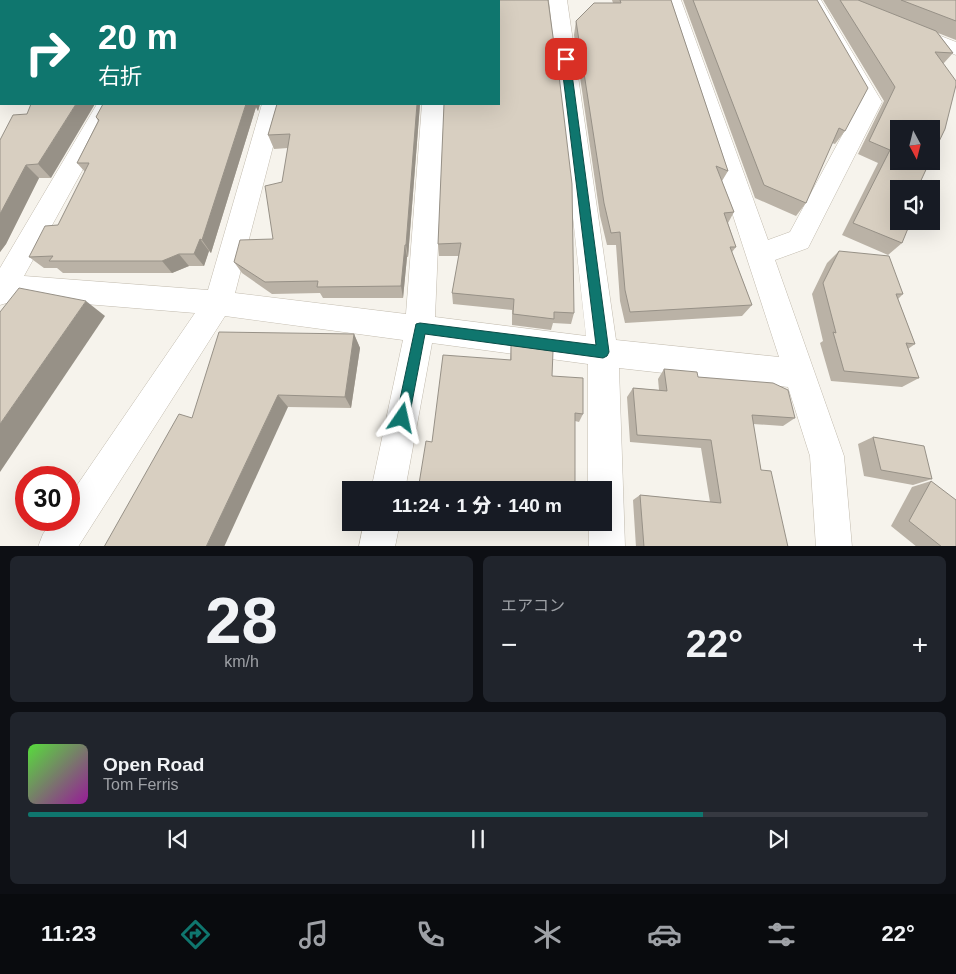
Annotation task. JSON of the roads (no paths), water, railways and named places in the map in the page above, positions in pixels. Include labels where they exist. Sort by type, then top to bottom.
[{"type":"street","points":[[558,0],[603,352],[607,546]]},
{"type":"street","points":[[672,0],[760,254],[827,456],[834,546]]},
{"type":"street","points":[[760,254],[799,240],[871,102],[812,0]]},
{"type":"street","points":[[896,24],[956,49]]},
{"type":"street","points":[[107,105],[3,290],[218,303],[603,352],[800,374]]},
{"type":"street","points":[[56,546],[218,303],[273,105]]},
{"type":"street","points":[[390,481],[420,328],[433,105]]},
{"type":"street","points":[[377,546],[380,531]]}]
